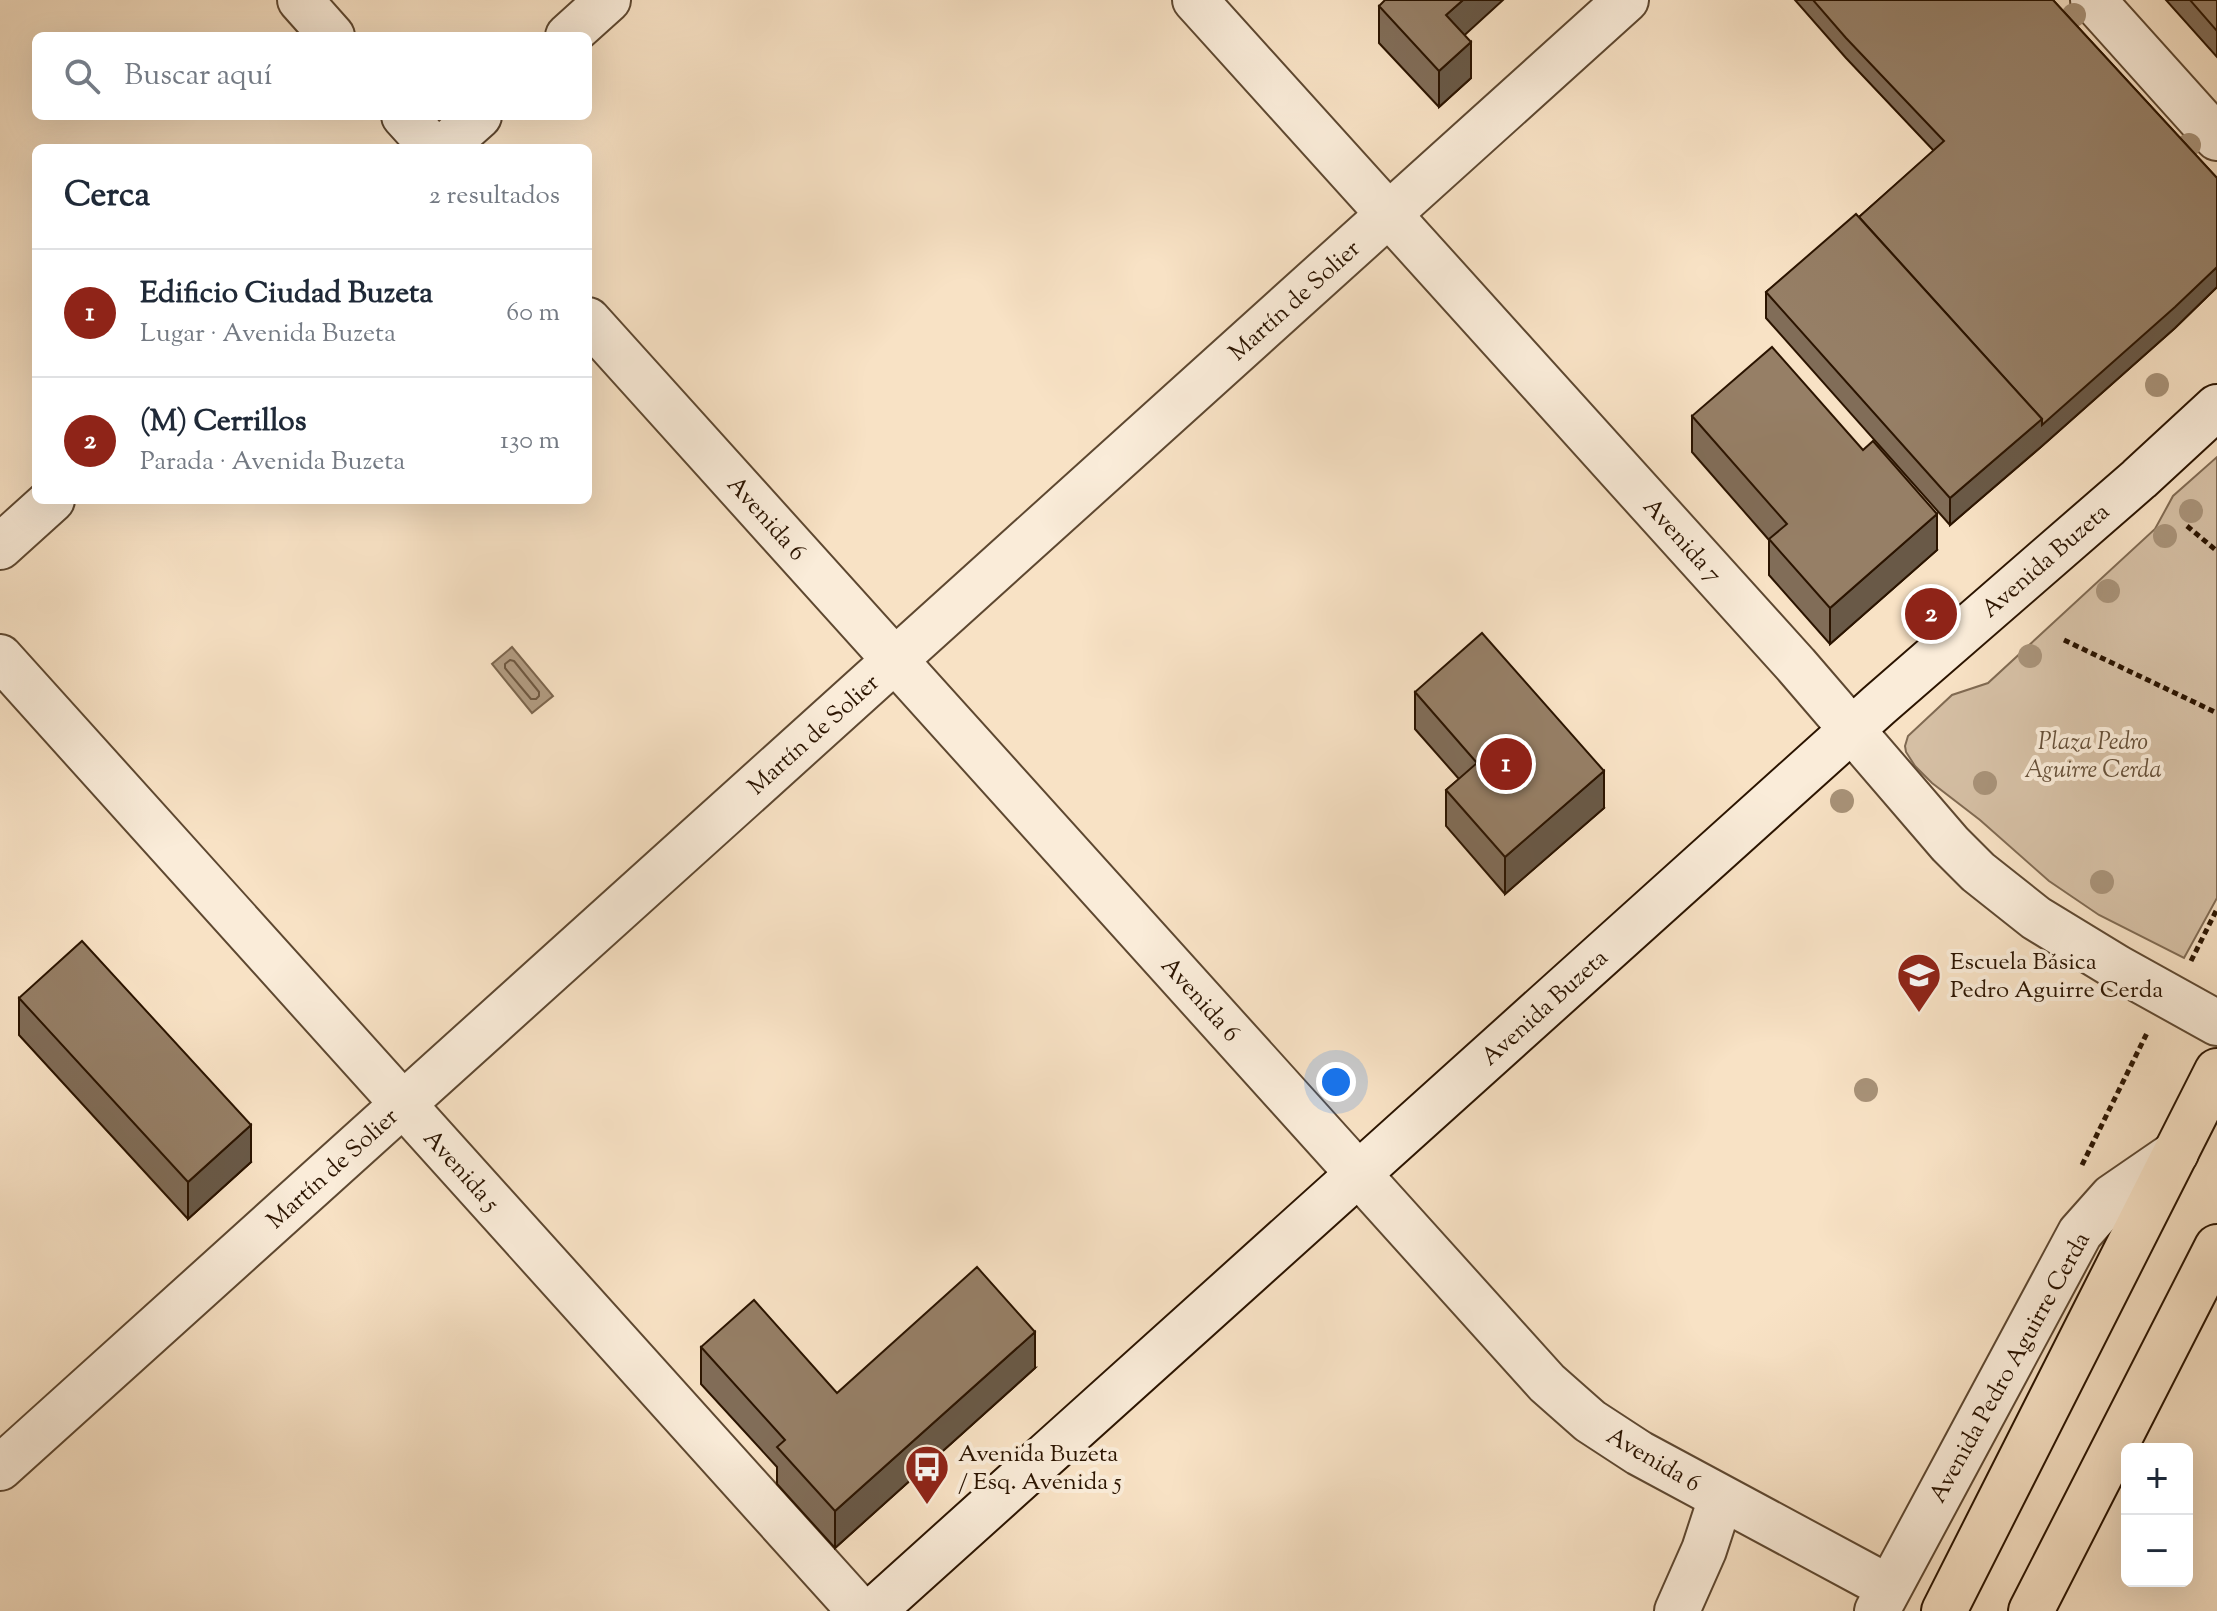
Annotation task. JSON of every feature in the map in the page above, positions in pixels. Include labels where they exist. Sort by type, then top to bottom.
[{"type":"main road","name":"Avenida Pedro Aguirre Cerda","points":[[1944,1611],[2217,1071]]},
{"type":"main road","points":[[2031,1611],[2217,1247]]},
{"type":"street","points":[[300,0],[328,32]]},
{"type":"street","points":[[572,32],[608,0]]},
{"type":"street","name":"Avenida 7","points":[[1195,0],[1978,872],[2008,898],[2065,937],[2217,1023]]},
{"type":"street","name":"Martín de Solier","points":[[0,1468],[1626,0]]},
{"type":"street","points":[[2093,0],[2217,138]]},
{"type":"street","points":[[408,120],[429,144]]},
{"type":"street","points":[[448,144],[474,120]]},
{"type":"street","name":"Avenida 6","points":[[592,324],[1547,1383],[1590,1421],[1639,1453],[1721,1498],[1882,1599]]},
{"type":"street","name":"Avenida Buzeta","points":[[873,1611],[1907,680],[2139,479],[2217,407]]},
{"type":"street","points":[[0,547],[48,504]]},
{"type":"street","name":"Avenida 5","points":[[0,657],[860,1611]]},
{"type":"street","name":"Avenida Pedro Aguirre Cerda","points":[[1882,1599],[2080,1233],[2112,1197],[2176,1153]]},
{"type":"street","points":[[1677,1611],[1704,1550],[1721,1498]]},
{"type":"path","points":[[2187,526],[2217,551]]},
{"type":"path","points":[[2064,640],[2217,713]]},
{"type":"green space","name":"Plaza Pedro Aguirre Cerda","points":[[2217,457],[2217,898],[2184,958],[2099,915],[2049,881],[1980,820],[1932,783],[1915,766],[1905,746],[1908,736],[1952,695],[1988,683],[2155,529],[2173,496]]},
{"type":"water","points":[[512,647],[553,696],[532,713],[492,664]]},
{"type":"building","points":[[1385,0],[1463,0],[1446,15],[1471,42],[1439,71],[1379,6]]},
{"type":"building","points":[[1813,0],[2053,0],[2217,178],[2217,267],[2042,425],[2042,419],[1859,217],[1944,141]]},
{"type":"building","points":[[2190,0],[2217,0],[2217,31]]},
{"type":"building","points":[[1856,214],[2042,419],[1950,498],[1766,292]]},
{"type":"building","points":[[1772,347],[1863,450],[1873,441],[1937,514],[1830,608],[1769,539],[1787,524],[1692,416]]},
{"type":"building","points":[[1482,633],[1604,771],[1505,857],[1446,790],[1477,763],[1415,692]]},
{"type":"building","points":[[82,941],[251,1125],[188,1182],[19,998]]},
{"type":"building","points":[[977,1267],[1035,1332],[835,1511],[777,1447],[785,1440],[701,1347],[754,1300],[837,1393]]},
{"type":"place","name":"(M) Cerrillos","points":[[1931,614]]},
{"type":"place","name":"Edificio Ciudad Buzeta","points":[[1506,764]]},
{"type":"place","name":"Escuela Básica Pedro Aguirre Cerda","points":[[1919,1014]]},
{"type":"place","name":"Avenida Buzeta / Esq. Avenida 5","points":[[927,1506]]}]
